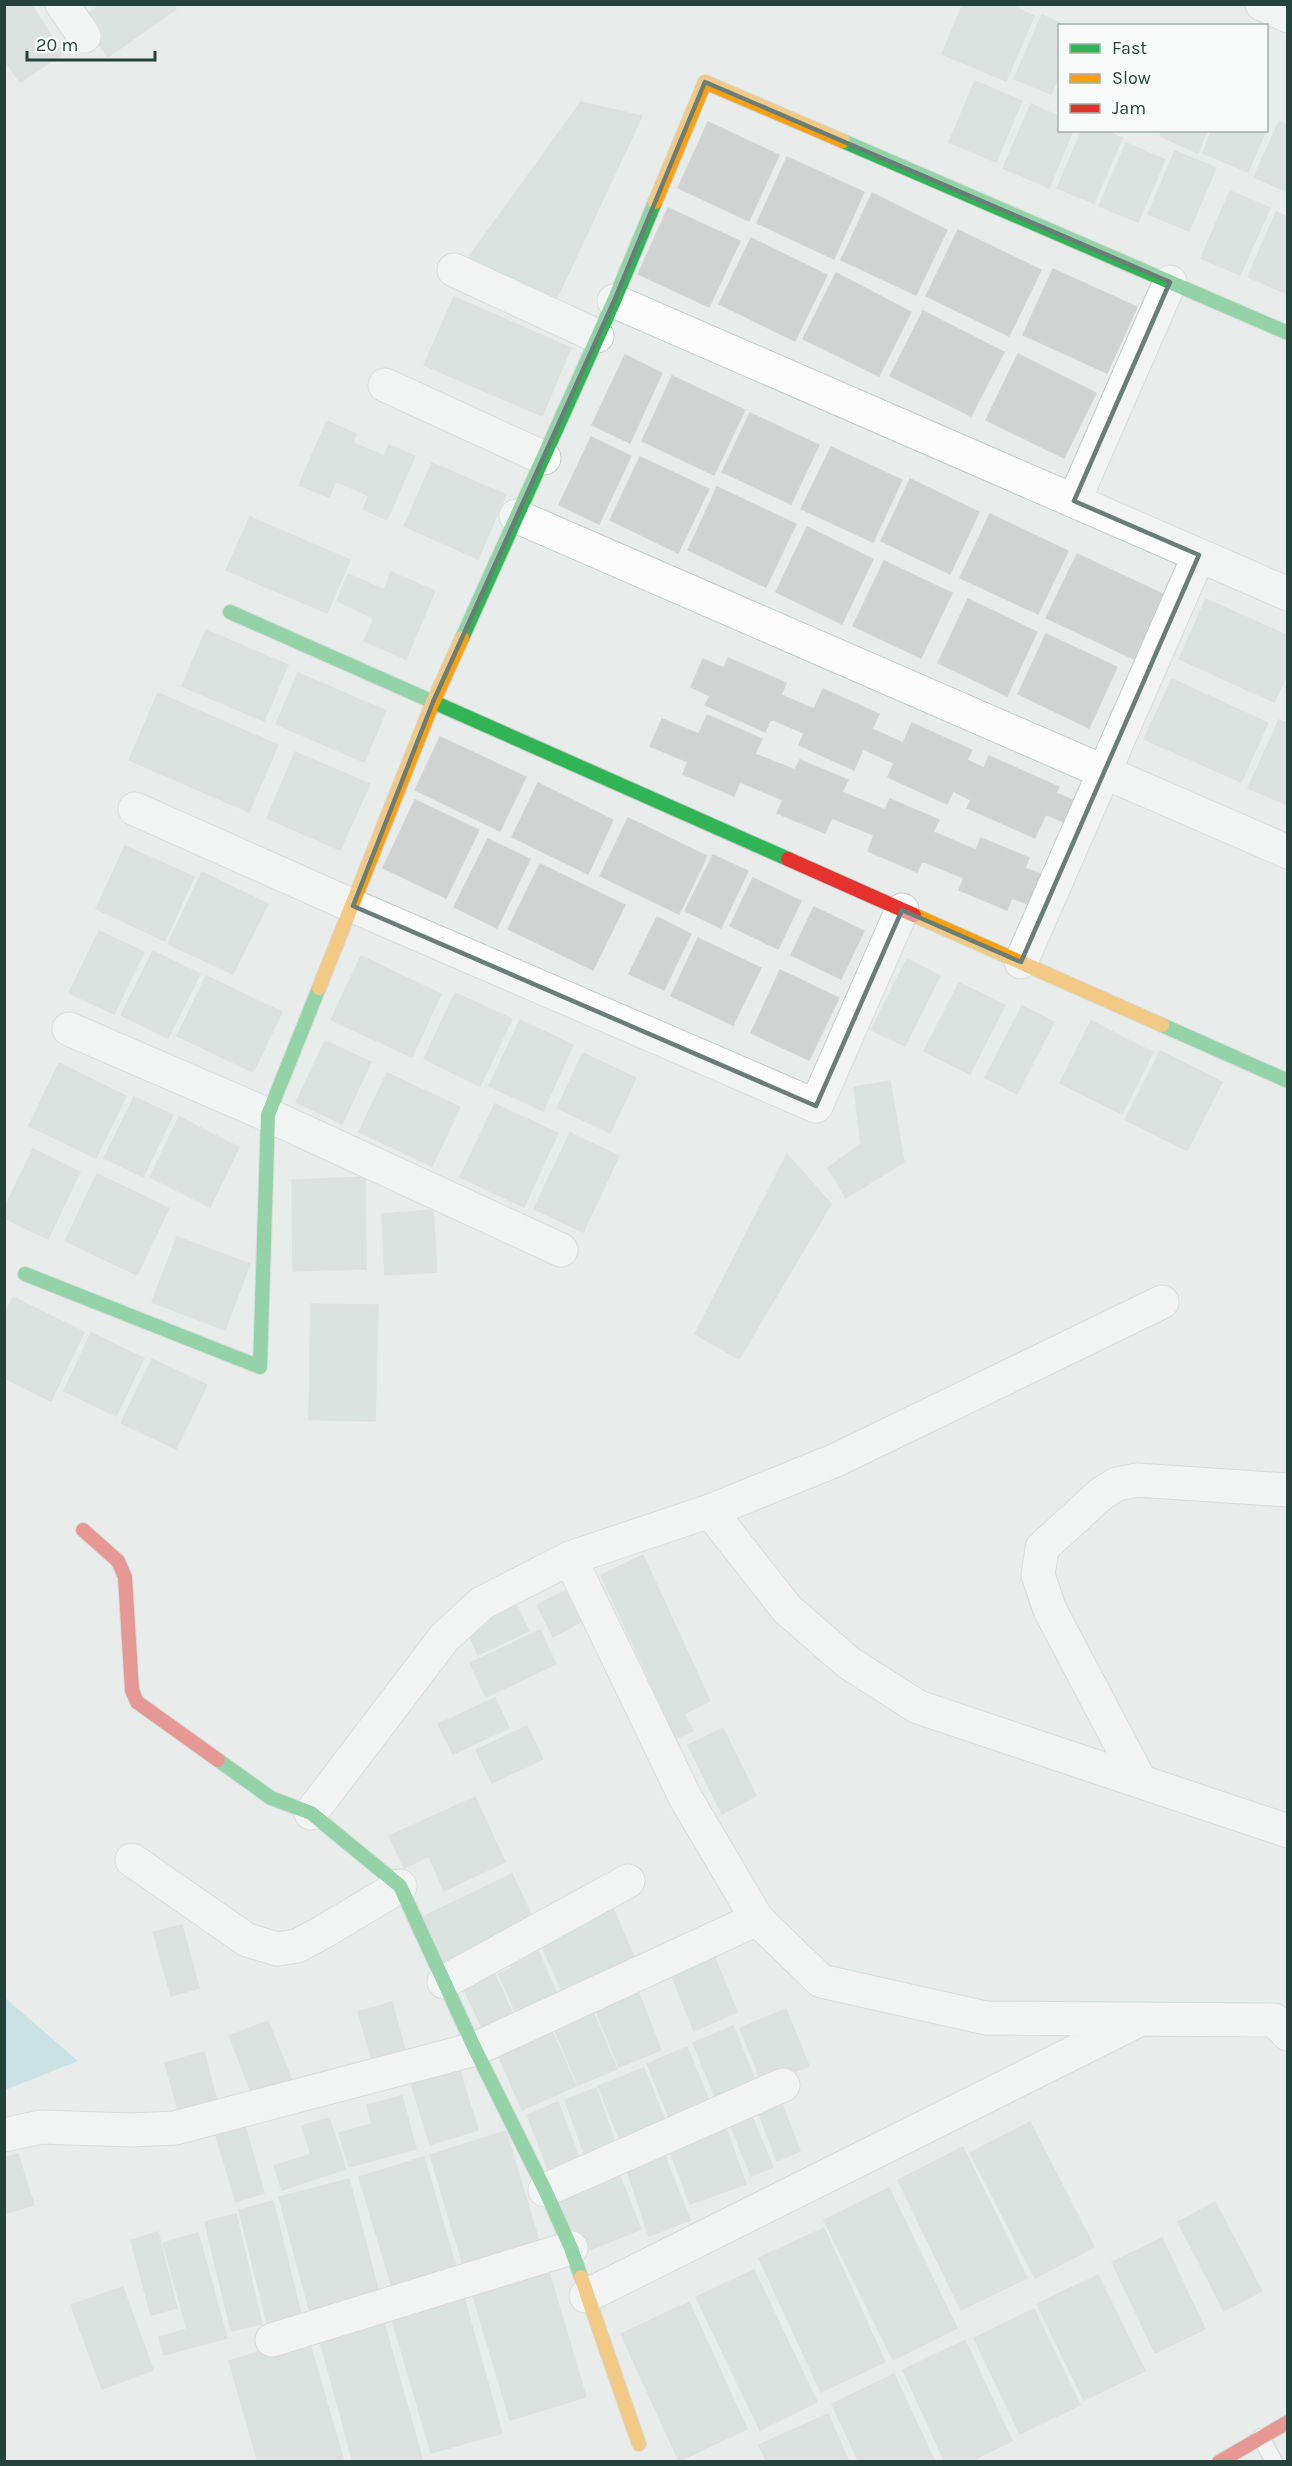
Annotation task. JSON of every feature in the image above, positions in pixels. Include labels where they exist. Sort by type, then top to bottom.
[{"type":"street","points":[[62,4],[84,36]]},
{"type":"street","points":[[1262,4],[1287,16]]},
{"type":"street","points":[[25,1274],[260,1368],[268,1115],[433,702],[614,301],[705,82],[1287,333]]},
{"type":"street","points":[[454,270],[597,336]]},
{"type":"street","points":[[1074,501],[1170,282]]},
{"type":"street","points":[[614,301],[1287,594]]},
{"type":"street","points":[[385,385],[544,458]]},
{"type":"street","points":[[516,516],[1287,852]]},
{"type":"street","points":[[1021,962],[1199,555]]},
{"type":"street","points":[[230,612],[1287,1081]]},
{"type":"street","points":[[135,809],[816,1106],[902,910]]},
{"type":"street","points":[[69,1029],[268,1115],[561,1250]]},
{"type":"street","points":[[311,1812],[444,1638],[482,1603],[570,1558],[710,1511],[836,1460],[1162,1302]]},
{"type":"street","points":[[1140,1781],[1050,1610],[1038,1575],[1042,1548],[1101,1494],[1117,1484],[1137,1480],[1287,1490]]},
{"type":"street","points":[[710,1511],[787,1609],[849,1664],[918,1707],[1287,1831]]},
{"type":"street","points":[[83,1530],[118,1560],[125,1577],[132,1690],[137,1702],[271,1798],[311,1812],[400,1887],[571,2248],[639,2444]]},
{"type":"street","points":[[570,1558],[685,1797],[757,1919],[821,1981],[986,2018],[1274,2020],[1287,2034]]},
{"type":"street","points":[[132,1860],[247,1940],[277,1949],[297,1946],[400,1887]]},
{"type":"street","points":[[444,1982],[628,1881]]},
{"type":"street","points":[[4,2135],[41,2127],[131,2130],[175,2128],[476,2049],[757,1919]]},
{"type":"street","points":[[586,2296],[1141,2019]]},
{"type":"street","points":[[545,2190],[783,2085]]},
{"type":"street","points":[[272,2340],[571,2248]]},
{"type":"street","points":[[1219,2462],[1287,2422]]},
{"type":"lane","points":[[1261,2437],[1274,2462]]},
{"type":"highlighted area","points":[[705,82],[1170,282],[1074,501],[1199,555],[1021,962],[902,910],[816,1106],[353,906],[433,702],[614,301]]},
{"type":"water","points":[[5,1998],[78,2061],[5,2090]]},
{"type":"building","points":[[4,4],[31,4],[63,54],[20,82],[4,59]]},
{"type":"building","points":[[101,4],[173,4],[176,9],[108,57],[81,19]]},
{"type":"building","points":[[963,4],[1008,4],[1034,16],[1006,81],[942,54]]},
{"type":"building","points":[[1042,15],[1062,24],[1058,24],[1058,78],[1051,94],[1014,79]]},
{"type":"building","points":[[975,81],[1022,101],[996,162],[949,142]]},
{"type":"building","points":[[581,102],[642,116],[555,302],[466,261]]},
{"type":"building","points":[[1031,104],[1058,116],[1058,132],[1072,132],[1049,188],[1003,168]]},
{"type":"building","points":[[708,122],[779,155],[749,221],[678,188]]},
{"type":"building","points":[[1279,122],[1288,125],[1288,192],[1254,177]]},
{"type":"building","points":[[1081,132],[1109,132],[1122,138],[1094,203],[1057,188]]},
{"type":"building","points":[[1161,132],[1206,132],[1198,153],[1160,136]]},
{"type":"building","points":[[1211,132],[1265,132],[1248,172],[1203,153]]},
{"type":"building","points":[[1126,143],[1165,160],[1138,222],[1099,206]]},
{"type":"building","points":[[1175,151],[1216,168],[1189,231],[1148,214]]},
{"type":"building","points":[[787,157],[864,192],[834,259],[757,223]]},
{"type":"building","points":[[1230,191],[1270,208],[1240,275],[1201,258]]},
{"type":"building","points":[[872,193],[947,230],[916,295],[841,260]]},
{"type":"building","points":[[668,208],[740,241],[709,307],[638,274]]},
{"type":"building","points":[[1276,212],[1288,217],[1288,294],[1248,277]]},
{"type":"building","points":[[958,230],[1041,270],[1009,336],[926,296]]},
{"type":"building","points":[[751,238],[827,275],[795,341],[719,304]]},
{"type":"building","points":[[1053,269],[1137,307],[1107,373],[1023,335]]},
{"type":"building","points":[[836,273],[911,312],[879,376],[803,339]]},
{"type":"building","points":[[454,297],[571,348],[542,416],[424,365]]},
{"type":"building","points":[[923,311],[1004,352],[971,416],[890,376]]},
{"type":"building","points":[[1018,354],[1096,393],[1064,458],[986,420]]},
{"type":"building","points":[[625,355],[662,373],[630,443],[592,425]]},
{"type":"building","points":[[672,376],[745,410],[714,475],[642,441]]},
{"type":"building","points":[[750,413],[819,445],[791,504],[722,472]]},
{"type":"building","points":[[327,421],[356,434],[353,443],[384,456],[389,445],[415,456],[387,520],[363,509],[369,496],[336,481],[329,497],[299,485]]},
{"type":"building","points":[[591,437],[631,456],[599,524],[559,505]]},
{"type":"building","points":[[831,447],[902,480],[873,542],[801,509]]},
{"type":"building","points":[[640,457],[709,489],[678,553],[610,520]]},
{"type":"building","points":[[432,463],[506,495],[478,559],[404,526]]},
{"type":"building","points":[[910,479],[979,512],[950,574],[881,541]]},
{"type":"building","points":[[717,487],[796,524],[766,587],[688,550]]},
{"type":"building","points":[[990,514],[1068,551],[1038,614],[960,578]]},
{"type":"building","points":[[250,517],[350,560],[327,613],[226,570]]},
{"type":"building","points":[[807,527],[873,559],[842,624],[776,592]]},
{"type":"building","points":[[1077,554],[1165,595],[1134,659],[1046,618]]},
{"type":"building","points":[[884,561],[952,593],[921,658],[853,626]]},
{"type":"building","points":[[391,572],[435,591],[406,659],[364,641],[374,618],[337,601],[348,574],[384,590]]},
{"type":"building","points":[[968,599],[1037,632],[1007,696],[938,663]]},
{"type":"building","points":[[1206,599],[1288,636],[1288,673],[1274,702],[1179,659]]},
{"type":"building","points":[[206,630],[288,665],[264,721],[182,686]]},
{"type":"building","points":[[1046,634],[1117,667],[1089,728],[1018,694]]},
{"type":"building","points":[[728,658],[786,683],[781,695],[814,709],[823,689],[879,714],[872,729],[903,743],[912,723],[972,750],[967,760],[984,768],[989,756],[1059,787],[1056,793],[1077,802],[1068,824],[1046,814],[1035,838],[967,808],[971,800],[953,791],[947,804],[888,777],[894,763],[863,749],[854,770],[799,745],[804,733],[771,719],[765,732],[705,705],[710,696],[691,687],[703,659],[724,668]]},
{"type":"building","points":[[298,673],[386,711],[364,762],[276,724]]},
{"type":"building","points":[[1172,679],[1268,723],[1241,782],[1144,739]]},
{"type":"building","points":[[158,693],[278,745],[249,812],[129,760]]},
{"type":"building","points":[[707,715],[762,739],[755,754],[795,770],[800,760],[848,780],[842,792],[885,810],[890,799],[939,820],[933,832],[976,850],[981,838],[1029,858],[1025,868],[1048,877],[1035,907],[1012,898],[1007,910],[959,890],[964,878],[922,861],[917,872],[868,851],[874,835],[832,818],[825,833],[777,813],[783,800],[740,782],[734,796],[683,774],[688,762],[650,746],[662,719],[699,734]]},
{"type":"building","points":[[1279,720],[1288,723],[1288,805],[1248,788]]},
{"type":"building","points":[[440,737],[526,777],[500,831],[415,790]]},
{"type":"building","points":[[295,752],[370,784],[340,850],[267,818]]},
{"type":"building","points":[[538,783],[613,820],[588,874],[512,837]]},
{"type":"building","points":[[415,800],[479,830],[446,898],[383,868]]},
{"type":"building","points":[[628,818],[707,856],[679,914],[600,876]]},
{"type":"building","points":[[488,839],[530,859],[497,928],[454,907]]},
{"type":"building","points":[[125,846],[194,877],[165,941],[96,909]]},
{"type":"building","points":[[713,855],[748,871],[721,928],[685,911]]},
{"type":"building","points":[[540,864],[625,905],[593,970],[508,929]]},
{"type":"building","points":[[202,872],[268,904],[233,974],[168,944]]},
{"type":"building","points":[[753,878],[801,901],[778,949],[730,926]]},
{"type":"building","points":[[814,907],[864,931],[841,979],[791,955]]},
{"type":"building","points":[[657,917],[691,934],[664,990],[629,974]]},
{"type":"building","points":[[99,931],[144,952],[114,1014],[69,993]]},
{"type":"building","points":[[698,938],[761,968],[733,1025],[671,996]]},
{"type":"building","points":[[153,951],[200,974],[168,1038],[121,1015]]},
{"type":"building","points":[[361,956],[441,994],[412,1057],[331,1020]]},
{"type":"building","points":[[907,959],[940,976],[905,1046],[871,1030]]},
{"type":"building","points":[[780,970],[839,998],[809,1060],[751,1033]]},
{"type":"building","points":[[206,976],[282,1012],[253,1072],[177,1036]]},
{"type":"building","points":[[959,983],[1005,1005],[970,1074],[924,1051]]},
{"type":"building","points":[[455,993],[512,1019],[480,1086],[424,1059]]},
{"type":"building","points":[[1022,1006],[1054,1022],[1017,1094],[985,1078]]},
{"type":"building","points":[[520,1020],[573,1045],[543,1111],[489,1086]]},
{"type":"building","points":[[1091,1021],[1153,1052],[1122,1114],[1060,1083]]},
{"type":"building","points":[[325,1041],[371,1062],[342,1124],[296,1102]]},
{"type":"building","points":[[1160,1051],[1222,1082],[1187,1151],[1125,1120]]},
{"type":"building","points":[[583,1053],[636,1078],[610,1133],[557,1108]]},
{"type":"building","points":[[59,1063],[126,1096],[96,1158],[29,1126]]},
{"type":"building","points":[[387,1073],[460,1107],[432,1166],[359,1132]]},
{"type":"building","points":[[890,1081],[904,1162],[846,1198],[828,1168],[861,1144],[854,1087]]},
{"type":"building","points":[[134,1097],[173,1115],[143,1177],[104,1158]]},
{"type":"building","points":[[495,1104],[558,1133],[524,1207],[460,1177]]},
{"type":"building","points":[[179,1117],[239,1147],[210,1207],[150,1177]]},
{"type":"building","points":[[570,1133],[619,1156],[583,1232],[534,1209]]},
{"type":"building","points":[[33,1149],[80,1172],[48,1239],[4,1218],[4,1209]]},
{"type":"building","points":[[787,1154],[831,1204],[739,1359],[695,1334]]},
{"type":"building","points":[[97,1174],[169,1208],[137,1275],[65,1241]]},
{"type":"building","points":[[365,1177],[366,1269],[293,1271],[292,1180]]},
{"type":"building","points":[[433,1210],[437,1272],[385,1275],[382,1214]]},
{"type":"building","points":[[177,1237],[250,1264],[225,1330],[152,1302]]},
{"type":"building","points":[[13,1297],[84,1332],[51,1401],[4,1378],[4,1315]]},
{"type":"building","points":[[311,1304],[378,1305],[375,1421],[309,1420]]},
{"type":"building","points":[[91,1333],[144,1358],[116,1416],[64,1391]]},
{"type":"building","points":[[152,1359],[207,1385],[176,1449],[121,1423]]},
{"type":"building","points":[[643,1555],[710,1701],[684,1714],[693,1731],[676,1738],[601,1575]]},
{"type":"building","points":[[570,1588],[586,1619],[553,1637],[537,1605]]},
{"type":"building","points":[[515,1602],[529,1631],[478,1655],[465,1626]]},
{"type":"building","points":[[540,1630],[556,1664],[486,1697],[470,1663]]},
{"type":"building","points":[[495,1698],[509,1728],[453,1754],[438,1724]]},
{"type":"building","points":[[527,1726],[543,1759],[492,1783],[476,1750]]},
{"type":"building","points":[[723,1728],[756,1796],[722,1814],[688,1745]]},
{"type":"building","points":[[475,1797],[505,1862],[444,1891],[429,1856],[404,1868],[389,1836]]},
{"type":"building","points":[[512,1874],[537,1927],[446,1972],[420,1918]]},
{"type":"building","points":[[611,1904],[639,1968],[566,2000],[538,1937]]},
{"type":"building","points":[[182,1925],[199,1988],[171,1996],[153,1932]]},
{"type":"building","points":[[534,1941],[561,2004],[520,2022],[499,1974],[511,1968],[504,1955]]},
{"type":"building","points":[[714,1956],[737,2012],[694,2031],[671,1974]]},
{"type":"building","points":[[494,1972],[516,2022],[486,2036],[459,1979]]},
{"type":"building","points":[[636,1986],[661,2050],[619,2067],[593,2003]]},
{"type":"building","points":[[392,2002],[406,2054],[373,2063],[358,2012]]},
{"type":"building","points":[[591,2007],[617,2069],[578,2085],[552,2023]]},
{"type":"building","points":[[786,2009],[809,2066],[763,2085],[740,2028]]},
{"type":"building","points":[[268,2021],[293,2083],[254,2099],[229,2036]]},
{"type":"building","points":[[733,2026],[758,2087],[718,2104],[693,2043]]},
{"type":"building","points":[[550,2027],[576,2086],[522,2110],[496,2050]]},
{"type":"building","points":[[687,2047],[713,2110],[673,2127],[647,2064]]},
{"type":"building","points":[[204,2052],[217,2101],[179,2113],[165,2063]]},
{"type":"building","points":[[456,2058],[478,2130],[430,2145],[408,2073]]},
{"type":"building","points":[[644,2068],[669,2130],[623,2148],[598,2086]]},
{"type":"building","points":[[596,2088],[619,2154],[588,2165],[565,2100]]},
{"type":"building","points":[[777,2091],[800,2151],[777,2161],[754,2101]]},
{"type":"building","points":[[402,2096],[416,2149],[349,2167],[339,2133],[372,2124],[367,2105]]},
{"type":"building","points":[[558,2102],[582,2165],[551,2177],[527,2115]]},
{"type":"building","points":[[747,2105],[773,2167],[751,2176],[726,2114]]},
{"type":"building","points":[[329,2118],[346,2169],[282,2190],[274,2166],[311,2154],[302,2126]]},
{"type":"building","points":[[723,2120],[746,2184],[690,2204],[667,2143]]},
{"type":"building","points":[[1030,2122],[1094,2247],[1035,2278],[970,2153]]},
{"type":"building","points":[[245,2126],[264,2193],[236,2202],[216,2136]]},
{"type":"building","points":[[506,2131],[540,2244],[464,2268],[430,2155]]},
{"type":"building","points":[[661,2146],[690,2220],[649,2236],[624,2161]]},
{"type":"building","points":[[963,2147],[1027,2278],[961,2310],[898,2180]]},
{"type":"building","points":[[18,2154],[34,2205],[4,2214],[4,2158]]},
{"type":"building","points":[[424,2157],[457,2271],[393,2290],[359,2177]]},
{"type":"building","points":[[616,2167],[641,2229],[582,2253],[556,2192]]},
{"type":"building","points":[[349,2179],[380,2297],[311,2316],[279,2197]]},
{"type":"building","points":[[889,2188],[957,2328],[893,2360],[824,2220]]},
{"type":"building","points":[[273,2201],[301,2314],[267,2323],[239,2210]]},
{"type":"building","points":[[1215,2202],[1262,2291],[1224,2311],[1178,2222]]},
{"type":"building","points":[[236,2214],[262,2324],[231,2331],[205,2222]]},
{"type":"building","points":[[824,2228],[885,2362],[821,2392],[759,2258]]},
{"type":"building","points":[[158,2232],[177,2308],[151,2315],[131,2240]]},
{"type":"building","points":[[198,2233],[227,2338],[164,2355],[159,2337],[187,2329],[163,2243]]},
{"type":"building","points":[[1162,2238],[1205,2329],[1155,2353],[1112,2262]]},
{"type":"building","points":[[548,2269],[586,2397],[510,2420],[472,2292]]},
{"type":"building","points":[[754,2270],[817,2402],[760,2430],[696,2297]]},
{"type":"building","points":[[1098,2275],[1145,2371],[1084,2400],[1037,2304]]},
{"type":"building","points":[[123,2287],[153,2370],[102,2389],[71,2305]]},
{"type":"building","points":[[462,2291],[502,2433],[431,2453],[390,2312]]},
{"type":"building","points":[[689,2302],[747,2429],[679,2461],[621,2334]]},
{"type":"building","points":[[1034,2309],[1080,2405],[1020,2434],[974,2338]]},
{"type":"building","points":[[383,2319],[423,2462],[353,2462],[319,2337]]},
{"type":"building","points":[[308,2337],[344,2462],[258,2462],[229,2361]]},
{"type":"building","points":[[965,2340],[1012,2441],[969,2462],[945,2462],[903,2370]]},
{"type":"building","points":[[894,2374],[935,2462],[859,2462],[832,2404]]},
{"type":"building","points":[[828,2414],[849,2462],[767,2462],[759,2445]]},
{"type":"traffic: fast","points":[[843,141],[1288,333]]},
{"type":"traffic: fast","points":[[462,638],[614,301],[655,202]]},
{"type":"traffic: fast","points":[[230,612],[788,859]]},
{"type":"traffic: fast","points":[[25,1274],[260,1367],[268,1115],[319,988]]},
{"type":"traffic: fast","points":[[1162,1025],[1288,1081]]},
{"type":"traffic: fast","points":[[218,1760],[271,1798],[311,1813],[400,1886],[475,2049],[545,2190],[571,2248],[581,2277]]},
{"type":"traffic: slow","points":[[655,202],[705,82],[843,141]]},
{"type":"traffic: slow","points":[[319,988],[433,702],[462,638]]},
{"type":"traffic: slow","points":[[914,915],[1162,1025]]},
{"type":"traffic: slow","points":[[581,2277],[639,2444]]},
{"type":"traffic: jam","points":[[788,859],[914,915]]},
{"type":"traffic: jam","points":[[83,1530],[118,1561],[125,1577],[132,1690],[137,1702],[218,1760]]},
{"type":"traffic: jam","points":[[1219,2462],[1288,2422]]}]
